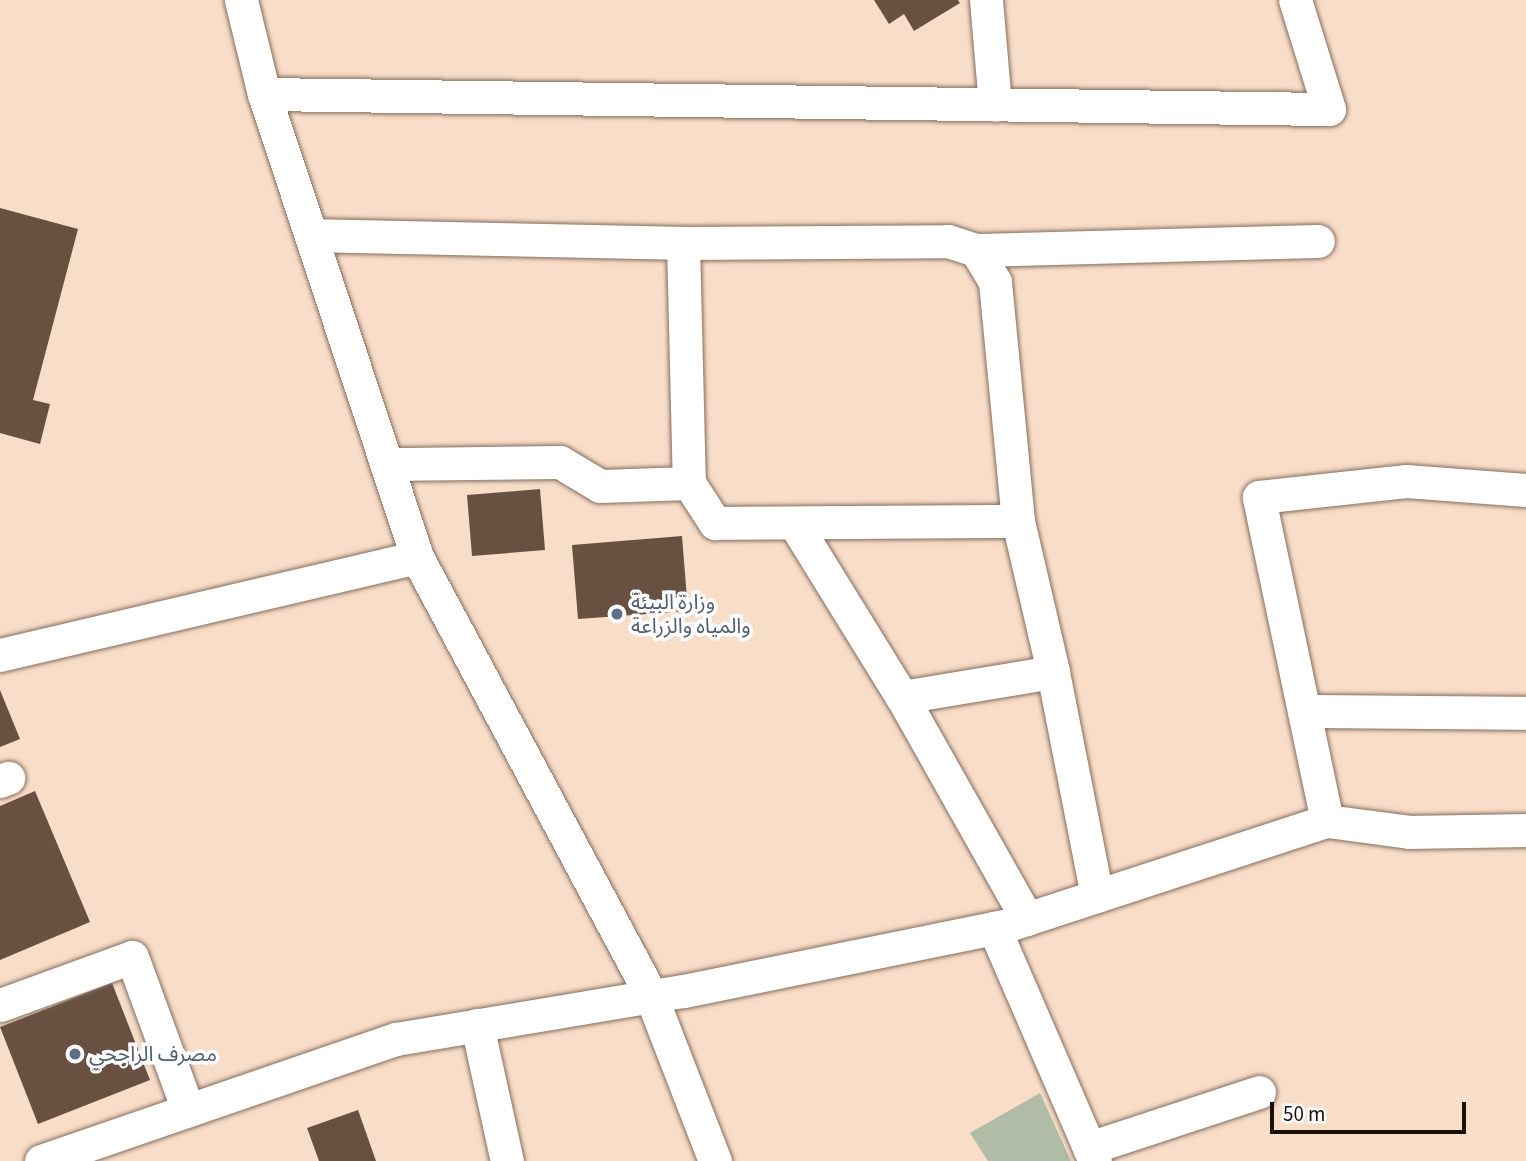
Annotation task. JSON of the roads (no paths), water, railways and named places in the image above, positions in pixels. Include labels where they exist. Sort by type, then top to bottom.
[{"type":"street","points":[[241,0],[264,94],[417,557],[651,996],[715,1161]]},
{"type":"street","points":[[986,0],[995,105]]},
{"type":"street","points":[[264,94],[1329,109],[1295,0]]},
{"type":"street","points":[[311,235],[683,243],[948,240],[976,250],[1318,241]]},
{"type":"street","points":[[683,243],[689,483],[715,523],[1018,521]]},
{"type":"street","points":[[976,250],[995,282],[1018,521],[1053,672],[1097,896]]},
{"type":"street","points":[[386,464],[560,462],[600,486],[689,483]]},
{"type":"street","points":[[1327,821],[1259,497],[1406,481],[1526,490]]},
{"type":"street","points":[[795,524],[902,697],[1027,919]]},
{"type":"street","points":[[0,655],[417,557]]},
{"type":"street","points":[[902,697],[1053,672]]},
{"type":"street","points":[[1304,711],[1526,713]]},
{"type":"street","points":[[40,1161],[396,1039],[651,996],[994,928],[1327,821],[1409,832],[1526,830]]},
{"type":"street","points":[[994,928],[1092,1154],[1259,1092]]},
{"type":"street","points":[[0,1005],[132,957],[188,1110]]},
{"type":"street","points":[[477,1025],[507,1161]]},
{"type":"place","name":"وزارة البيئة والمياه والزراعة","points":[[617,614]]},
{"type":"place","name":"مصرف الراجحي","points":[[75,1054]]}]
